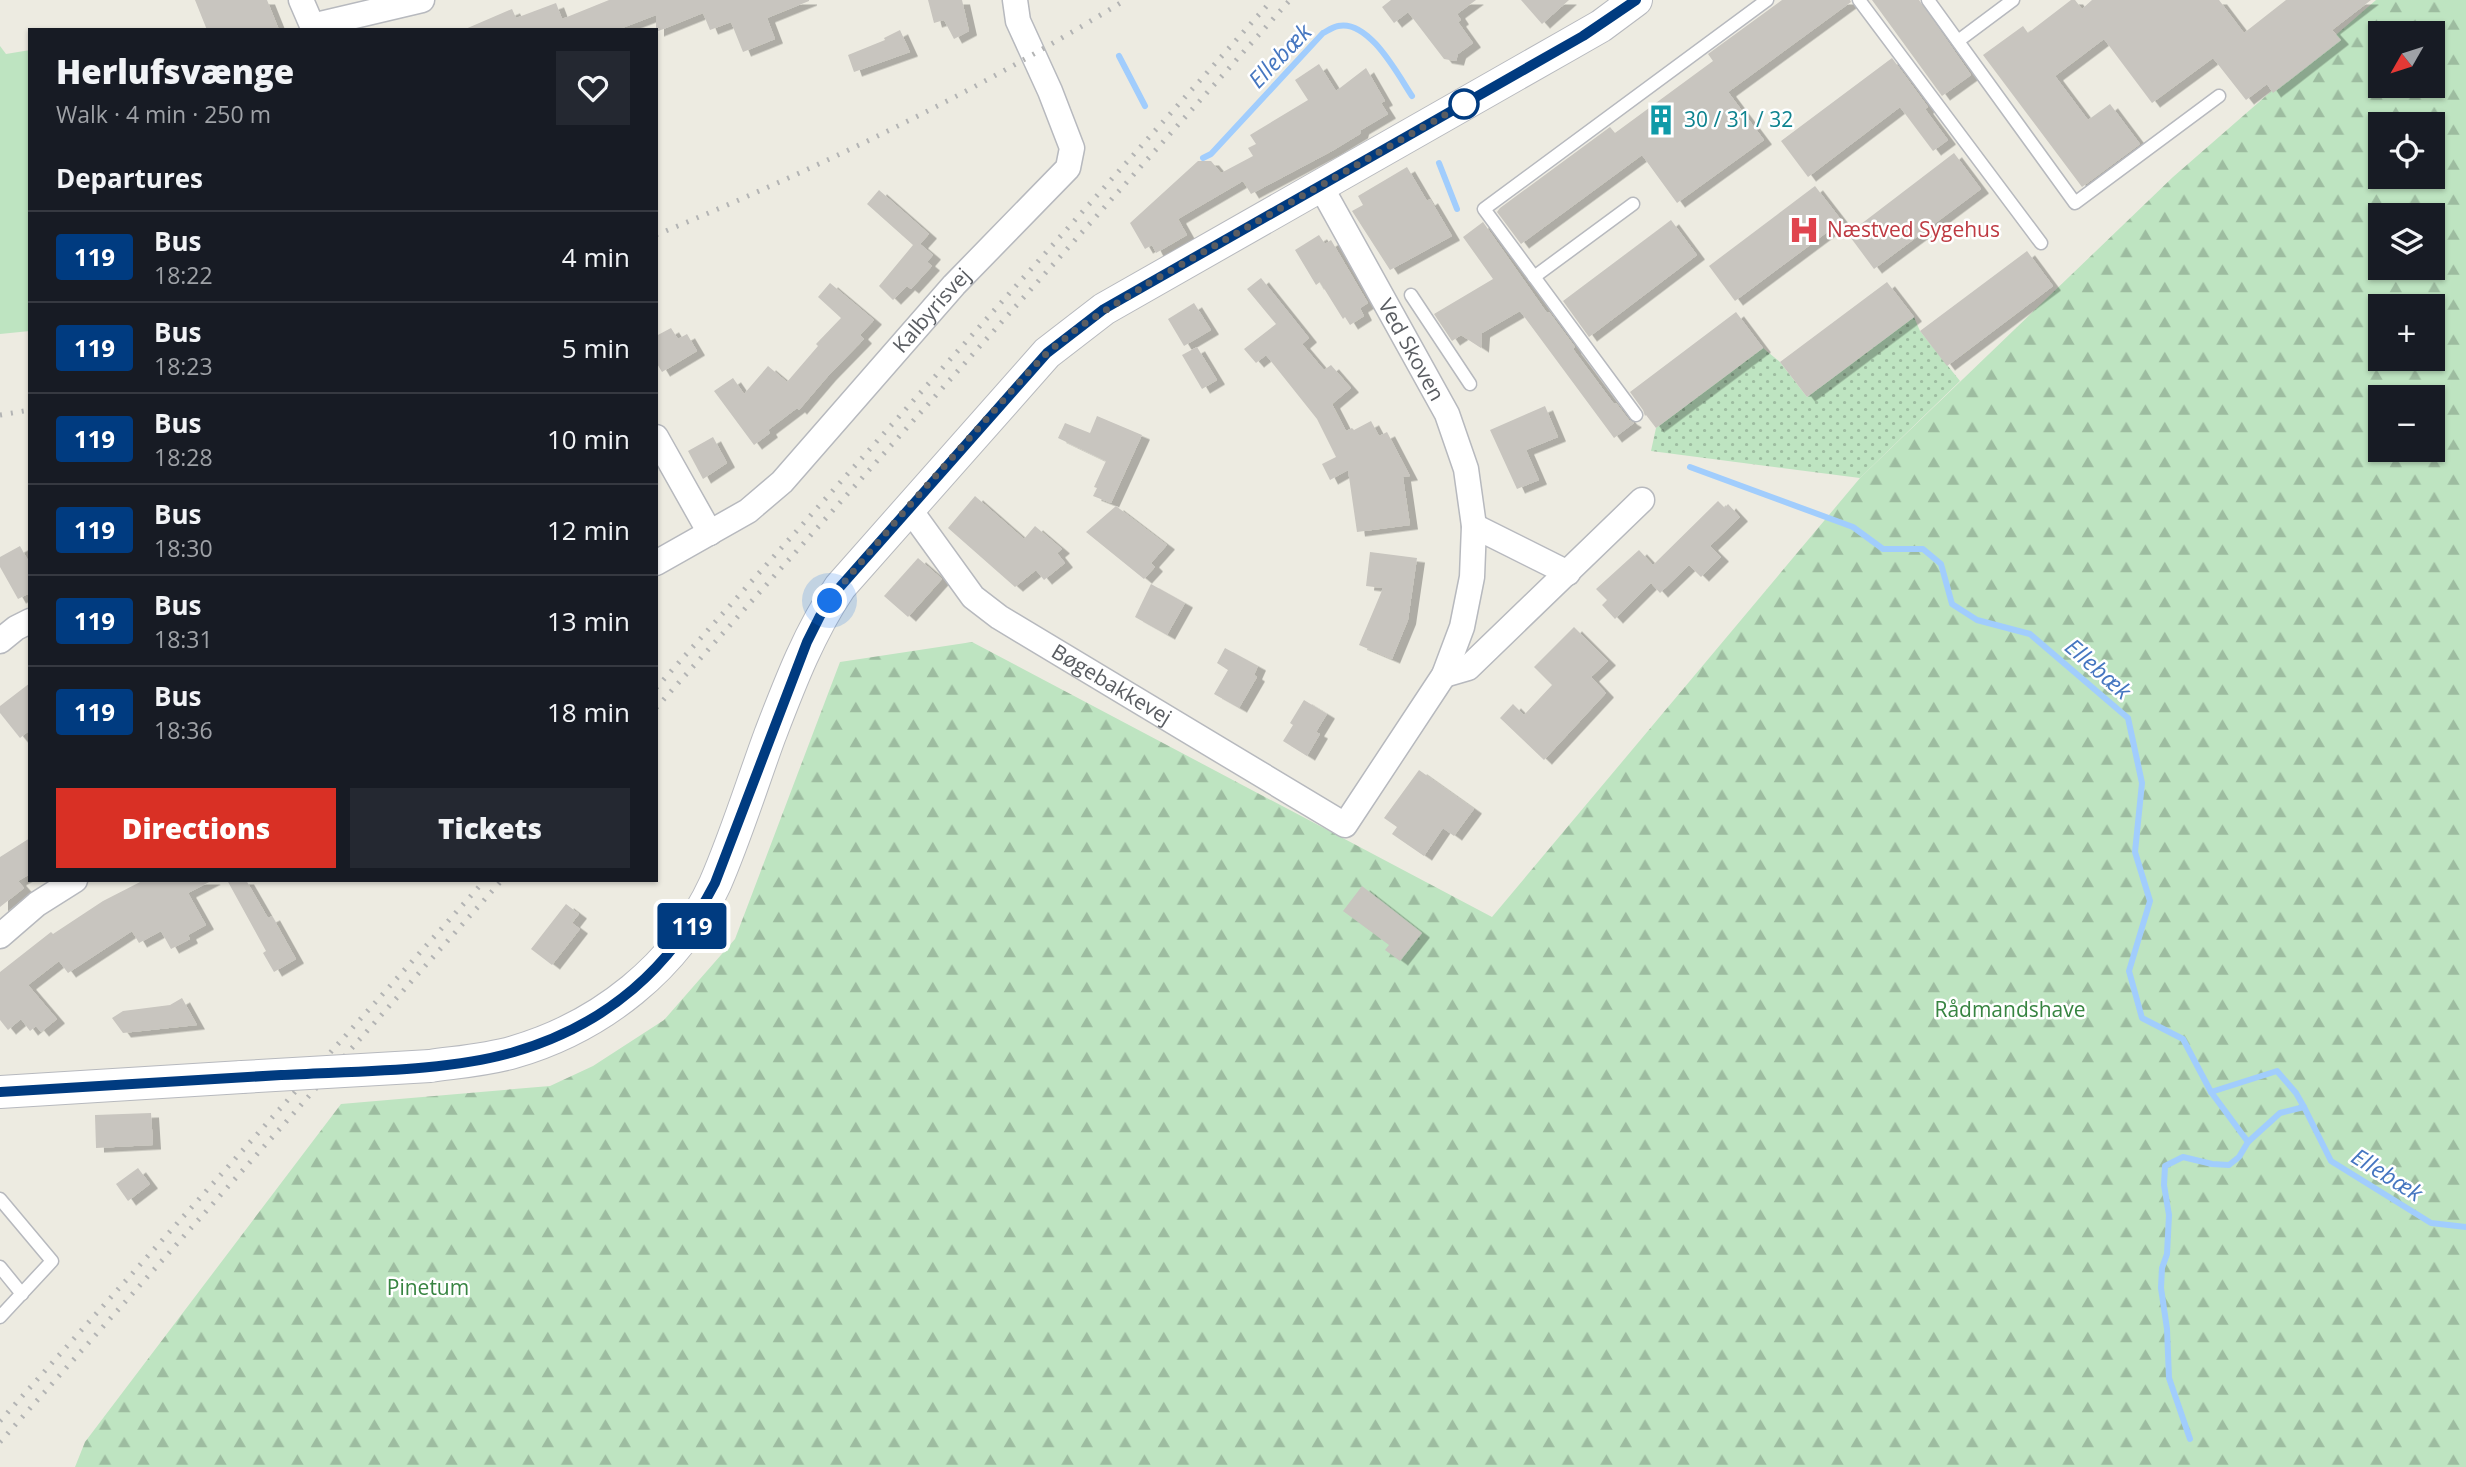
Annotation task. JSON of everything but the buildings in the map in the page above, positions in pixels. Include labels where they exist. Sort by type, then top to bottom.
[{"type":"street","points":[[301,0],[313,28],[422,0]]},
{"type":"street","points":[[0,1092],[430,1066],[513,1052],[564,1034],[588,1021],[640,984],[691,926],[715,883],[789,684],[820,616],[840,587],[908,507],[1039,361],[1079,327],[1115,303],[1601,26],[1636,0]]},
{"type":"street","name":"Kalbyrisvej","points":[[658,562],[748,511],[782,482],[954,285],[1068,168],[1072,148],[1018,21],[1019,3]]},
{"type":"street","name":"Ved Skoven","points":[[1320,185],[1447,414],[1466,469],[1474,526],[1472,577],[1462,627],[1444,675],[1345,825]]},
{"type":"street","points":[[658,441],[710,533]]},
{"type":"street","points":[[1444,675],[1468,668],[1642,500]]},
{"type":"street","name":"Bøgebakkevej","points":[[908,507],[973,597],[999,617],[1345,825]]},
{"type":"street","points":[[1474,526],[1568,573]]},
{"type":"street","points":[[0,641],[28,622]]},
{"type":"street","points":[[0,936],[37,904],[72,882]]},
{"type":"lane","points":[[1636,415],[1484,209],[1767,0]]},
{"type":"lane","points":[[1859,0],[2041,243]]},
{"type":"lane","points":[[1928,0],[2075,203],[2219,96]]},
{"type":"lane","points":[[1958,41],[2013,0]]},
{"type":"lane","points":[[1534,277],[1633,204]]},
{"type":"lane","points":[[1411,295],[1470,384]]},
{"type":"lane","points":[[0,1199],[52,1261],[0,1317]]},
{"type":"lane","points":[[0,1267],[22,1294]]},
{"type":"green space","name":"Rådmandshave","points":[[2376,0],[2466,0],[2466,1467],[75,1467],[85,1442],[341,1104],[550,1086],[593,1066],[664,1020],[735,939],[840,662],[972,642],[1492,917],[1860,478],[2173,177]]},
{"type":"green space","points":[[0,46],[6,54],[28,50],[28,331],[0,334]]},
{"type":"green space","points":[[1914,317],[1920,331],[1960,381],[1860,478],[1651,451],[1656,428],[1763,348],[1780,362],[1807,397]]},
{"type":"waterway","name":"Ellebæk","points":[[1203,158],[1211,154],[1323,33],[1336,27],[1350,26],[1371,40],[1391,63],[1412,96]]},
{"type":"waterway","name":"Ellebæk","points":[[1119,56],[1145,106]]},
{"type":"waterway","name":"Ellebæk","points":[[1439,163],[1457,209]]},
{"type":"waterway","name":"Ellebæk","points":[[1690,467],[1853,527],[1883,549],[1923,549],[1941,564],[1952,604],[1977,620],[2030,634],[2128,718],[2142,783],[2135,852],[2150,901],[2129,971],[2142,1018],[2183,1039],[2211,1092],[2248,1142],[2280,1113],[2304,1107],[2331,1161],[2431,1223],[2466,1227]]},
{"type":"waterway","points":[[2211,1092],[2277,1071],[2304,1107]]},
{"type":"waterway","points":[[2190,1439],[2169,1378],[2167,1329],[2161,1288],[2162,1268],[2167,1254],[2169,1215],[2164,1185],[2165,1166],[2183,1157],[2229,1165],[2239,1157],[2248,1142]]},
{"type":"railway","points":[[658,234],[836,156],[954,98],[1125,0]]},
{"type":"railway","points":[[658,686],[1272,0]]},
{"type":"railway","points":[[658,706],[1290,0]]},
{"type":"railway","points":[[0,415],[28,410]]},
{"type":"railway","points":[[0,1421],[483,882]]},
{"type":"railway","points":[[0,1442],[500,882]]},
{"type":"bus line","name":"119","points":[[0,1092],[430,1066],[513,1052],[564,1034],[588,1021],[626,995],[654,971],[691,926],[704,904],[715,883],[789,684],[820,616],[840,587],[1047,353],[1104,309],[1601,26],[1636,0]]},
{"type":"place","name":"30 / 31 / 32","points":[[1661,120]]},
{"type":"place","name":"Næstved Sygehus","points":[[1804,230]]},
{"type":"route","points":[[830,601],[908,507],[1024,377],[1047,353],[1079,327],[1104,309],[1464,104]]},
{"type":"park label","name":"Pinetum","points":[[428,1288]]}]
